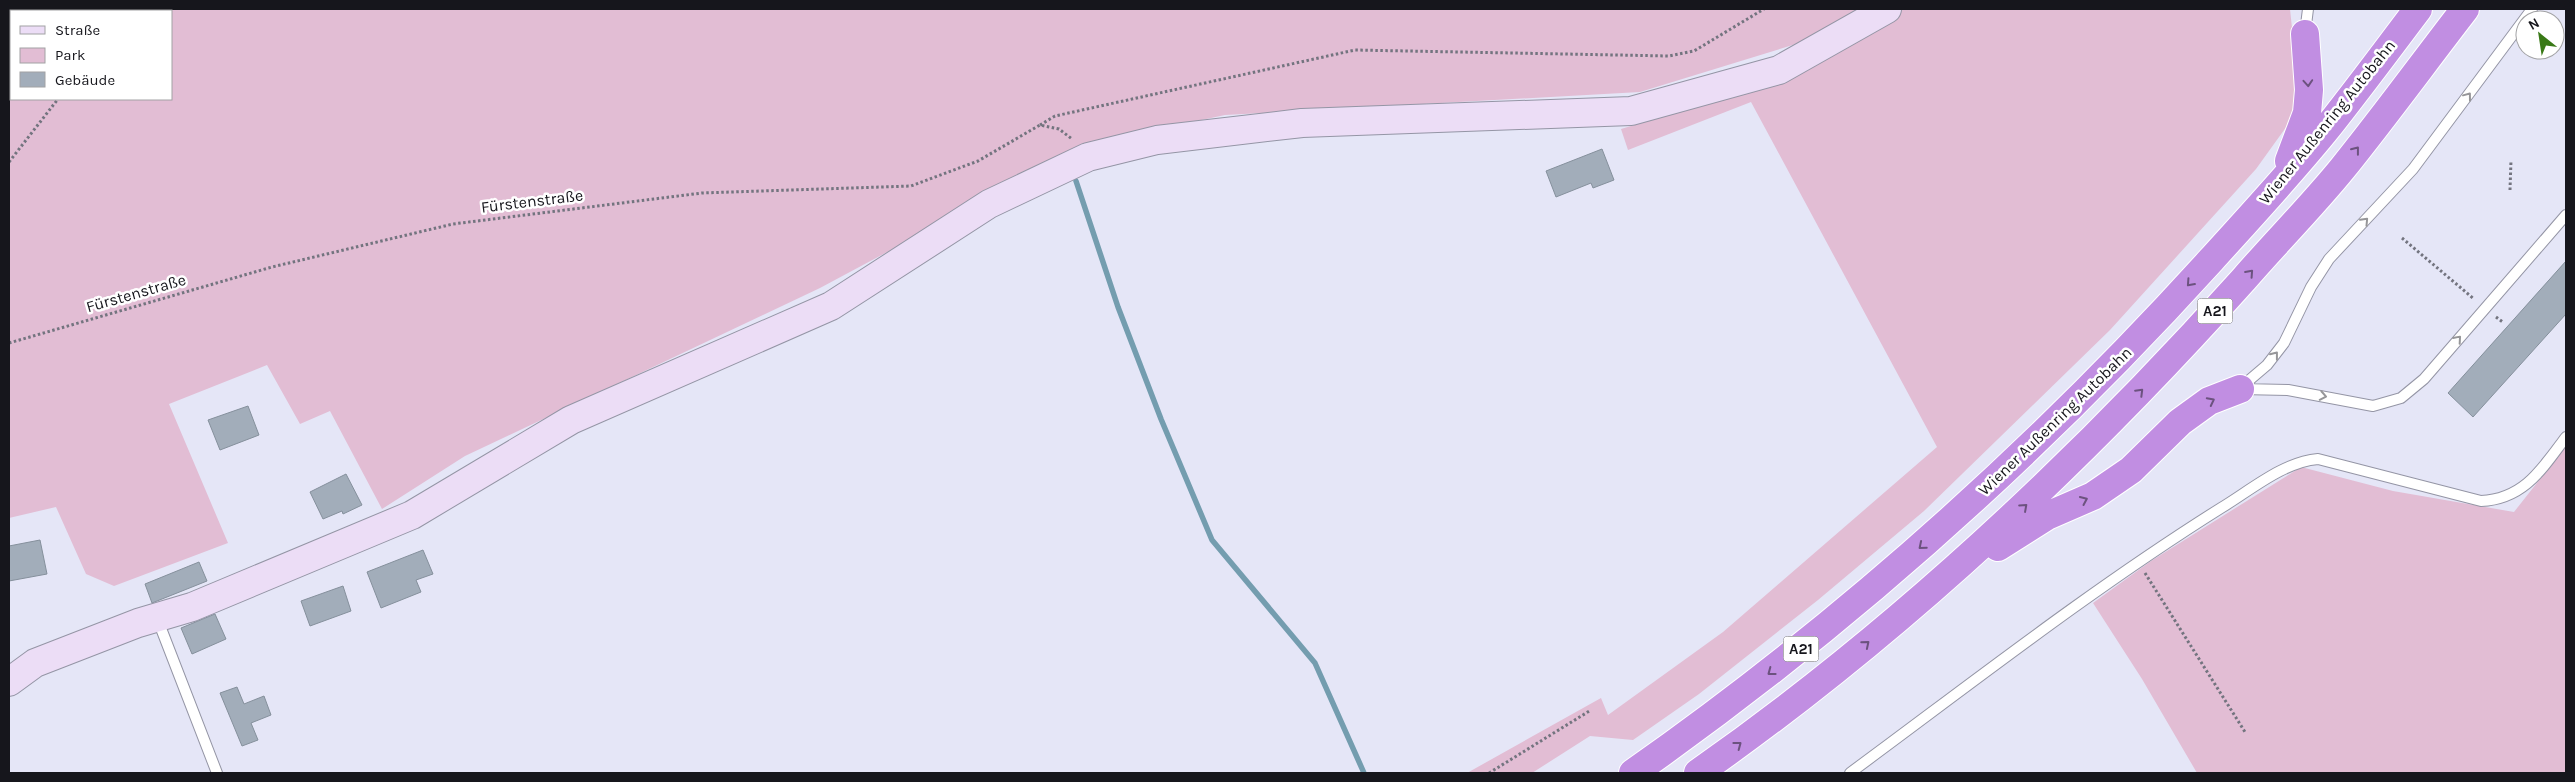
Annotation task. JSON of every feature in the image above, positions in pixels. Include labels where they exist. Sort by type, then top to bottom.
[{"type":"highway","name":"Wiener Außenring Autobahn","points":[[1633,773],[1796,653],[1960,514],[2043,436],[2146,332],[2282,182],[2324,132],[2418,9]]},
{"type":"highway","name":"A21","points":[[1698,773],[1737,746],[1851,656],[1935,585],[2028,503],[2165,367],[2341,170],[2466,9]]},
{"type":"highway","points":[[2282,182],[2307,113],[2309,90],[2306,22]]},
{"type":"highway","points":[[1935,585],[2047,516],[2093,496],[2131,470],[2180,422],[2209,401],[2240,389]]},
{"type":"street","points":[[9,682],[35,663],[157,617],[192,607],[412,515],[571,420],[831,306],[989,204],[1088,157],[1157,140],[1302,123],[1631,111],[1779,70],[1886,9]]},
{"type":"lane","points":[[2240,389],[2267,365],[2284,343],[2311,287],[2329,260],[2413,169],[2532,9]]},
{"type":"lane","points":[[2240,389],[2288,390],[2373,406],[2401,398],[2424,379],[2566,215]]},
{"type":"lane","points":[[1850,773],[2138,562],[2282,470],[2305,460],[2318,459],[2481,501],[2498,500],[2512,495],[2526,485],[2566,438]]},
{"type":"lane","points":[[157,617],[217,773]]},
{"type":"path","name":"Fürstenstraße","points":[[9,343],[272,267],[453,224],[702,193],[911,186],[978,161],[1055,116],[1355,50],[1670,56],[1694,51],[1764,9]]},
{"type":"path","points":[[9,162],[57,100]]},
{"type":"path","points":[[1040,125],[1059,130]]},
{"type":"path","points":[[2510,190],[2511,160]]},
{"type":"path","points":[[2402,238],[2485,308]]},
{"type":"path","points":[[2138,562],[2245,732]]},
{"type":"path","points":[[1489,773],[1591,710]]},
{"type":"green space","points":[[9,9],[1860,9],[1819,37],[1640,92],[1225,115],[1089,144],[820,288],[465,456],[382,509],[330,411],[300,424],[267,365],[169,404],[228,543],[114,586],[86,574],[56,507],[9,518]]},
{"type":"green space","points":[[1900,9],[2290,9],[2296,66],[2296,97],[2289,123],[2256,169],[2110,330],[1924,511],[1818,600],[1699,694],[1633,740],[1590,736],[1532,773],[1467,773],[1601,698],[1608,715],[1723,632],[1937,447],[1751,102],[1628,150],[1621,129],[1688,109]]},
{"type":"green space","points":[[2566,446],[2566,773],[2197,773],[2142,679],[2093,603],[2151,561],[2301,467],[2393,491],[2514,512]]},
{"type":"building","points":[[1602,149],[1614,180],[1593,188],[1591,183],[1556,197],[1546,171]]},
{"type":"building","points":[[2566,261],[2566,314],[2473,417],[2448,393]]},
{"type":"building","points":[[248,406],[259,435],[220,450],[208,420]]},
{"type":"building","points":[[346,474],[362,505],[343,514],[342,511],[323,519],[310,492]]},
{"type":"building","points":[[40,540],[47,574],[9,581],[9,546]]},
{"type":"building","points":[[423,550],[433,574],[416,580],[421,592],[381,608],[367,572]]},
{"type":"building","points":[[199,562],[207,581],[152,603],[145,584]]},
{"type":"building","points":[[343,586],[351,611],[310,626],[301,601]]},
{"type":"building","points":[[215,614],[226,639],[192,654],[181,628]]},
{"type":"building","points":[[237,687],[244,704],[264,696],[271,715],[251,723],[258,740],[242,746],[220,693]]},
{"type":"waterway","points":[[1076,181],[1118,307],[1161,419],[1212,540],[1315,663],[1364,773]]}]
